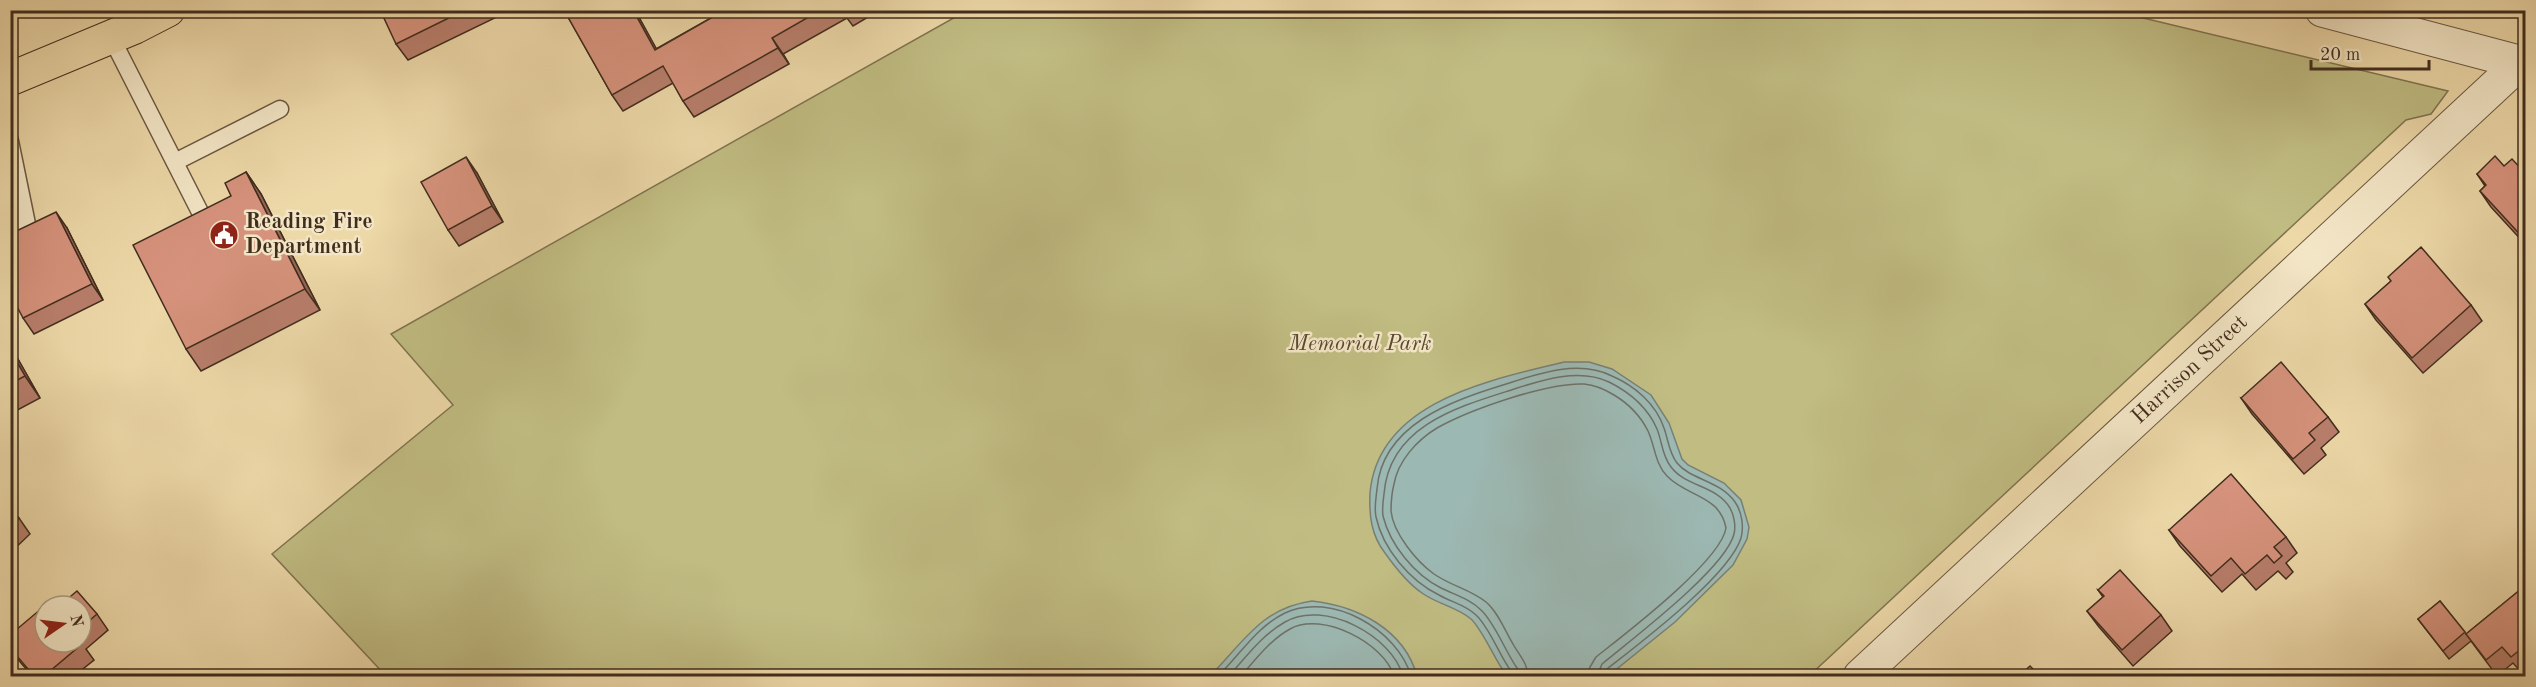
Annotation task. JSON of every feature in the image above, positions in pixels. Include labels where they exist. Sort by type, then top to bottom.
[{"type":"main road","points":[[10,79],[111,37],[168,10]]},
{"type":"street","points":[[2322,10],[2523,63]]},
{"type":"street","name":"Harrison Street","points":[[1860,676],[2523,63]]},
{"type":"lane","points":[[111,37],[201,214]]},
{"type":"lane","points":[[174,162],[280,109]]},
{"type":"lane","points":[[10,141],[27,224],[10,231]]},
{"type":"green space","name":"Memorial Park","points":[[2110,10],[2448,91],[2431,114],[2406,120],[1809,676],[386,676],[272,554],[453,405],[391,334],[966,11]]},
{"type":"water","points":[[1564,362],[1589,362],[1612,369],[1651,395],[1669,423],[1682,459],[1688,465],[1724,483],[1741,500],[1749,527],[1747,539],[1733,565],[1675,622],[1608,676],[1507,676],[1471,619],[1460,611],[1422,593],[1406,580],[1393,564],[1380,546],[1374,532],[1370,493],[1378,462],[1393,436],[1416,416],[1443,400],[1473,387]]},
{"type":"water","points":[[1312,601],[1346,608],[1362,615],[1390,633],[1411,659],[1417,676],[1210,676],[1266,619],[1294,605]]},
{"type":"building","points":[[395,10],[465,10],[396,44],[383,16]]},
{"type":"building","points":[[564,10],[633,10],[655,50],[725,10],[821,10],[772,38],[778,48],[683,101],[663,66],[612,95]]},
{"type":"building","points":[[2495,156],[2504,166],[2512,159],[2526,174],[2526,241],[2480,191],[2486,185],[2477,174]]},
{"type":"building","points":[[466,157],[492,206],[448,230],[421,182]]},
{"type":"building","points":[[246,172],[305,289],[186,349],[133,245],[231,196],[225,183]]},
{"type":"building","points":[[56,212],[92,284],[23,318],[10,293],[10,234]]},
{"type":"building","points":[[2421,247],[2471,305],[2412,358],[2365,304],[2391,281],[2388,277]]},
{"type":"building","points":[[10,350],[25,376],[10,384]]},
{"type":"building","points":[[2281,362],[2328,417],[2309,433],[2315,440],[2293,459],[2241,398]]},
{"type":"building","points":[[2231,474],[2286,537],[2274,547],[2282,556],[2274,563],[2267,555],[2245,574],[2231,558],[2211,576],[2169,530]]},
{"type":"building","points":[[10,509],[19,518],[10,526]]},
{"type":"building","points":[[2120,570],[2161,615],[2122,650],[2087,611],[2104,596],[2098,590]]},
{"type":"building","points":[[2526,585],[2526,645],[2511,657],[2502,647],[2486,660],[2466,634]]},
{"type":"building","points":[[2440,601],[2465,632],[2443,651],[2418,619]]},
{"type":"building","points":[[33,616],[33,654],[70,654],[44,676],[34,676],[10,648],[10,635]]},
{"type":"building","points":[[2030,666],[2040,676],[2019,676]]},
{"type":"place","name":"Reading Fire Department","points":[[224,235]]}]
